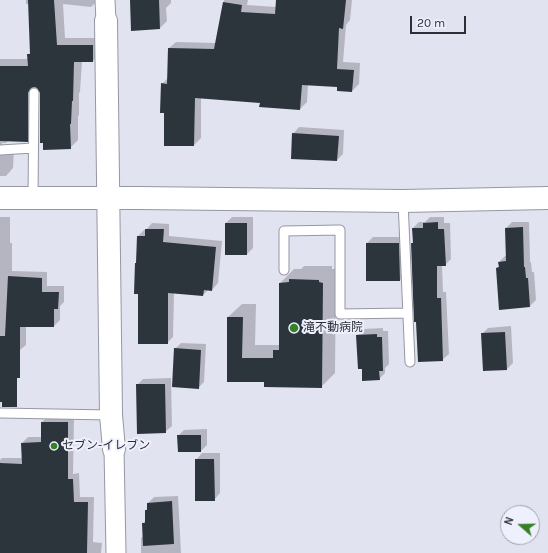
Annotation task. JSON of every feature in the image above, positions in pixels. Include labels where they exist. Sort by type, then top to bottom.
[{"type":"street","points":[[106,10],[112,415],[116,553]]},
{"type":"street","points":[[0,198],[109,197],[403,201],[548,198]]},
{"type":"lane","points":[[33,198],[34,93]]},
{"type":"lane","points":[[0,150],[33,148]]},
{"type":"lane","points":[[403,201],[410,362]]},
{"type":"lane","points":[[284,270],[284,231],[340,230],[340,314],[408,314]]},
{"type":"lane","points":[[0,413],[112,415]]},
{"type":"building","points":[[28,0],[54,0],[57,45],[93,45],[93,62],[74,62],[73,101],[70,124],[71,149],[43,150],[43,143],[40,143],[40,93],[37,88],[34,87],[31,88],[28,93],[28,142],[0,141],[0,66],[28,66],[27,54],[30,54]]},
{"type":"building","points":[[130,0],[159,0],[160,29],[131,31]]},
{"type":"building","points":[[276,0],[346,0],[343,29],[339,28],[337,69],[354,70],[352,92],[337,91],[337,87],[302,85],[300,110],[259,107],[260,103],[195,98],[194,146],[164,146],[164,113],[160,113],[161,83],[167,84],[168,48],[214,49],[223,2],[242,5],[241,12],[275,14]]},
{"type":"building","points":[[292,133],[339,136],[337,161],[291,159]]},
{"type":"building","points":[[438,222],[438,229],[444,229],[446,266],[437,266],[437,298],[441,298],[443,361],[418,362],[416,322],[414,322],[411,243],[413,243],[412,228],[423,228],[423,223]]},
{"type":"building","points":[[225,223],[247,223],[247,255],[225,255]]},
{"type":"building","points":[[523,227],[524,267],[526,278],[528,278],[530,307],[499,310],[496,268],[499,267],[498,262],[506,261],[505,228]]},
{"type":"building","points":[[145,229],[164,229],[163,242],[216,247],[212,291],[204,290],[203,296],[168,293],[168,344],[138,344],[138,294],[134,294],[135,263],[137,236],[145,236]]},
{"type":"building","points":[[366,243],[399,243],[400,281],[366,281]]},
{"type":"building","points":[[8,276],[42,278],[42,292],[59,292],[58,309],[54,309],[54,327],[20,327],[20,378],[17,378],[17,407],[2,407],[2,402],[0,402],[0,336],[5,336]]},
{"type":"building","points":[[289,279],[319,280],[319,282],[323,283],[322,388],[264,387],[264,382],[227,382],[227,317],[243,317],[242,358],[273,358],[273,350],[279,350],[279,283],[289,282]]},
{"type":"building","points":[[505,332],[507,370],[483,371],[481,333]]},
{"type":"building","points":[[377,334],[377,337],[382,337],[383,371],[379,371],[380,380],[362,381],[362,369],[358,369],[356,335]]},
{"type":"building","points":[[174,348],[201,350],[199,389],[172,387]]},
{"type":"building","points":[[136,384],[165,384],[166,433],[137,434]]},
{"type":"building","points":[[41,422],[68,422],[68,479],[73,479],[74,502],[88,502],[87,553],[0,553],[0,463],[22,464],[21,443],[41,442]]},
{"type":"building","points":[[177,435],[201,435],[201,452],[178,452]]},
{"type":"building","points":[[195,459],[214,459],[215,501],[195,501]]},
{"type":"building","points":[[172,501],[174,544],[143,546],[142,523],[145,523],[145,510],[147,510],[147,503]]},
{"type":"place","name":"滝不動病院","points":[[294,328]]},
{"type":"place","name":"セブン-イレブン","points":[[54,446]]}]
